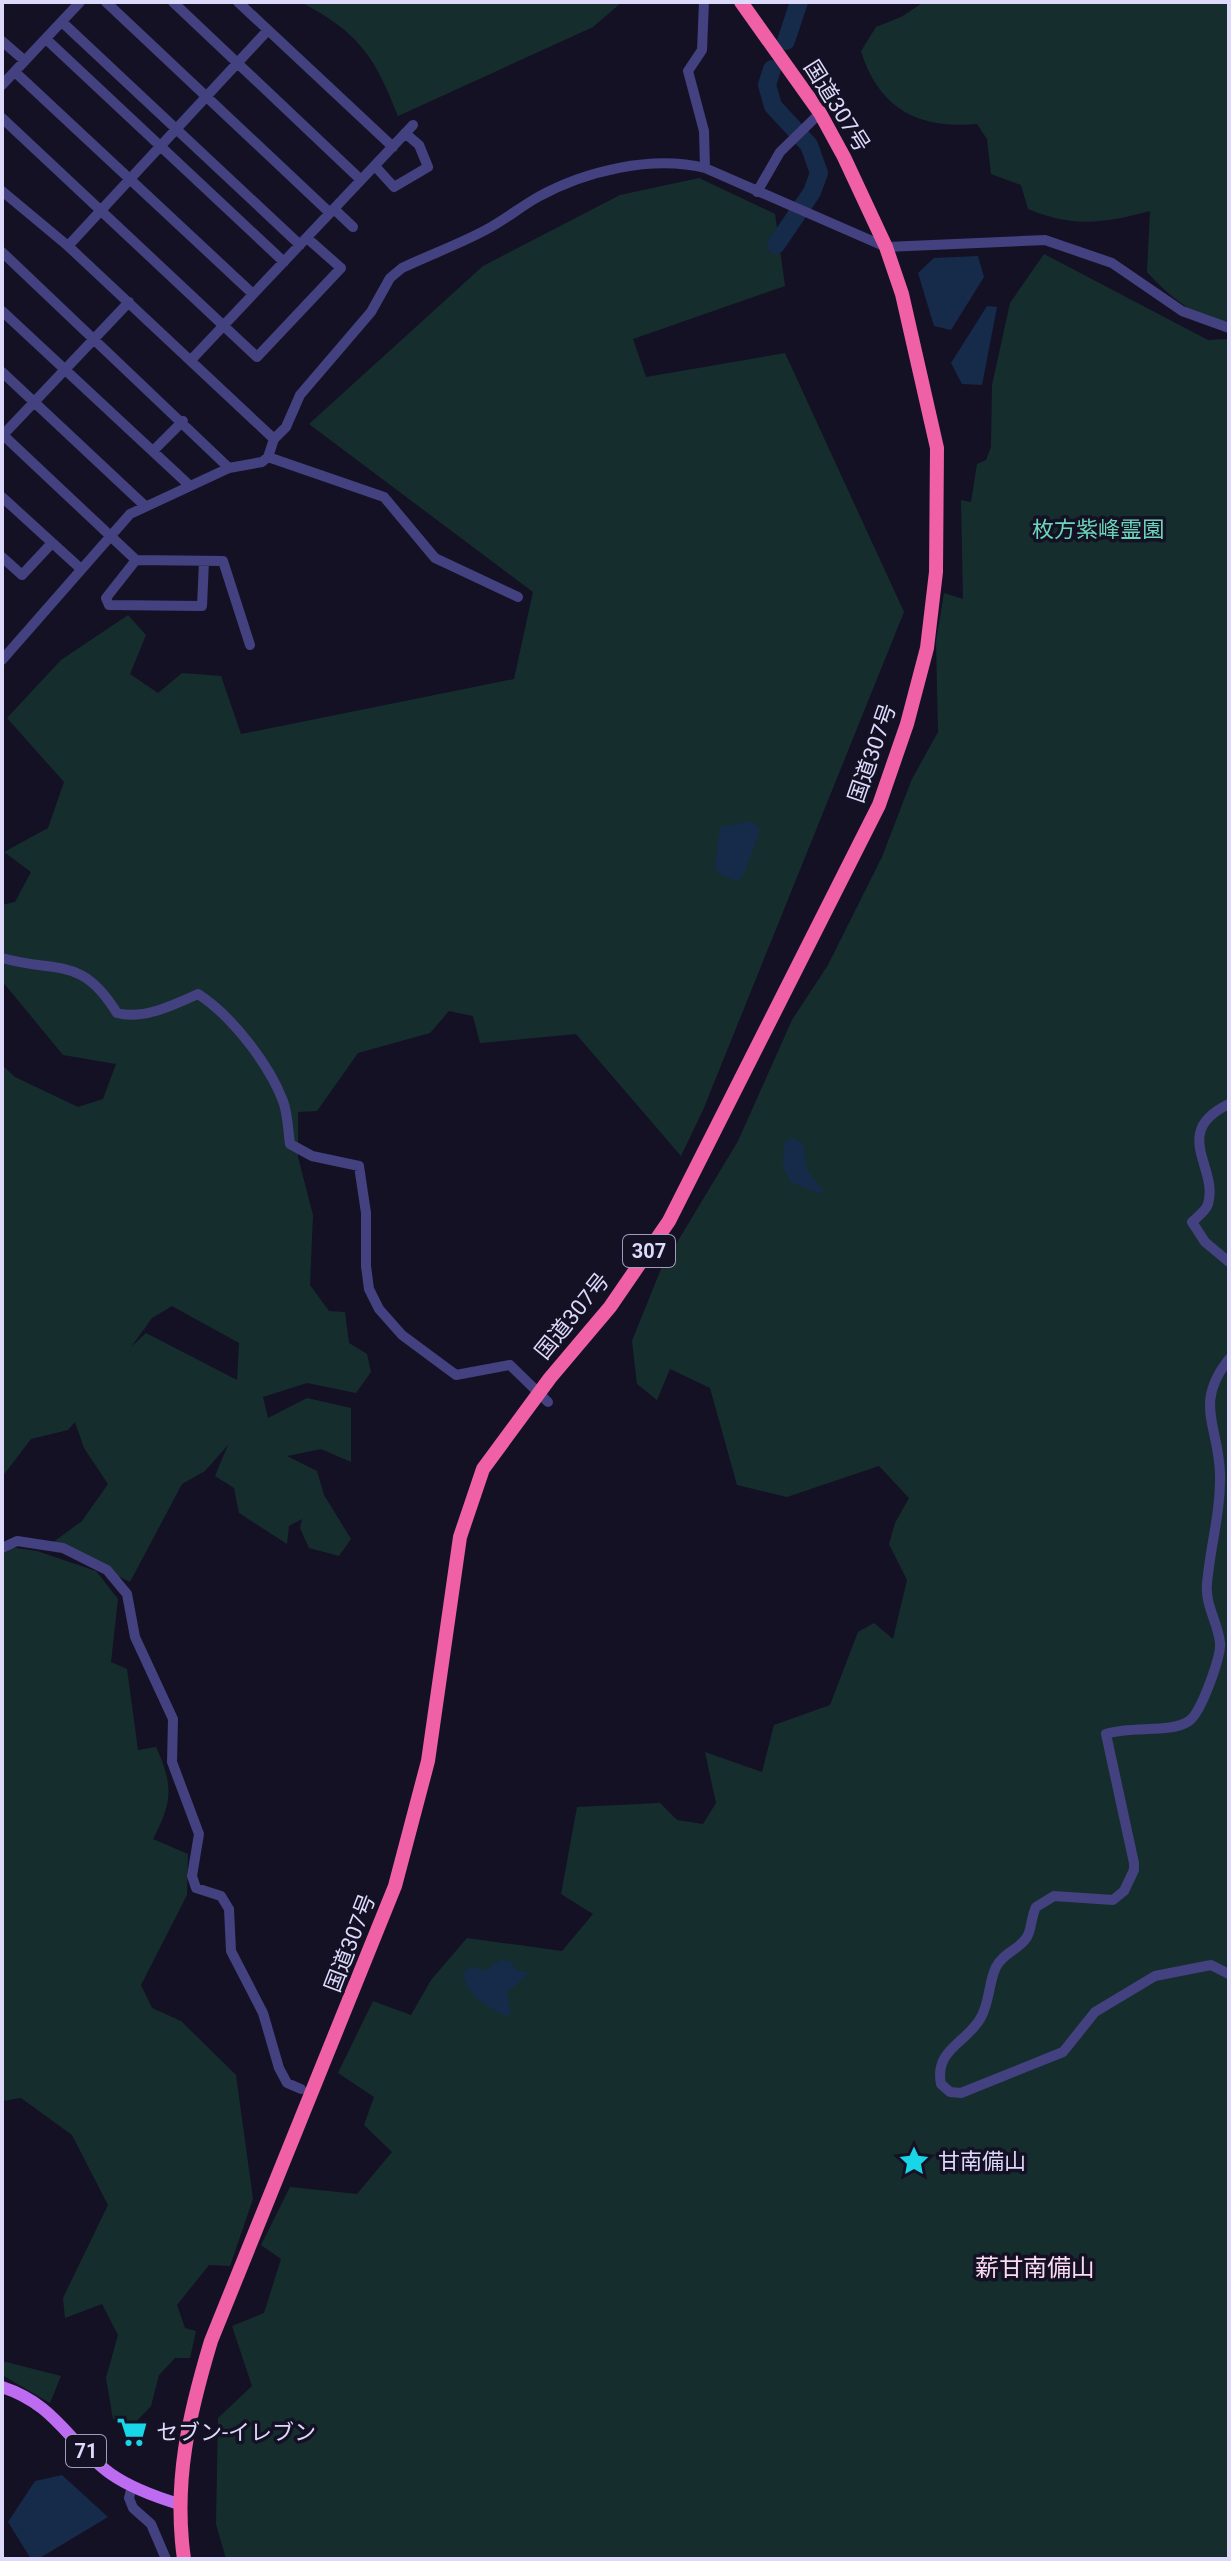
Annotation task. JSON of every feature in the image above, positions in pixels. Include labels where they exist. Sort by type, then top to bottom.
[{"type":"highway","name":"国道307号","points":[[184,2559],[179,2469],[192,2402],[211,2341],[395,1886],[428,1761],[460,1537],[483,1469],[544,1397],[669,1221],[879,805],[907,724],[927,648],[936,572],[937,448],[923,379],[886,247],[820,113],[741,2]]},
{"type":"main road","name":"71","points":[[2,2387],[27,2395],[46,2408],[112,2475],[179,2504]]},
{"type":"street","points":[[2,85],[80,2]]},
{"type":"street","points":[[106,2],[353,227]]},
{"type":"street","points":[[173,2],[361,180]]},
{"type":"street","points":[[238,2],[393,147]]},
{"type":"street","points":[[704,2],[702,50],[688,71],[704,131],[705,168]]},
{"type":"street","points":[[2,118],[257,357],[341,268],[303,241],[176,129],[62,22]]},
{"type":"street","points":[[68,246],[239,65],[268,30]]},
{"type":"street","points":[[46,39],[284,262]]},
{"type":"street","points":[[2,41],[25,61]]},
{"type":"street","points":[[15,72],[253,294]]},
{"type":"street","points":[[757,192],[780,152],[820,113]]},
{"type":"street","points":[[191,360],[409,129],[428,167],[394,187],[375,166]]},
{"type":"street","points":[[2,660],[112,534],[144,505],[229,468],[262,462],[268,457],[274,439],[286,427],[300,395],[371,312],[383,288],[402,268],[492,227],[539,197],[579,178],[644,165],[683,163],[705,168],[886,247],[909,249],[1045,240],[1112,263],[1182,311],[1229,328]]},
{"type":"street","points":[[3,193],[68,246],[274,439]]},
{"type":"street","points":[[2,252],[229,468]]},
{"type":"street","points":[[129,302],[2,435],[112,534],[136,560],[223,561],[250,645]]},
{"type":"street","points":[[2,311],[189,485]]},
{"type":"street","points":[[2,372],[144,505]]},
{"type":"street","points":[[153,451],[183,421]]},
{"type":"street","points":[[268,457],[384,497],[435,558],[518,597]]},
{"type":"street","points":[[2,497],[81,569]]},
{"type":"street","points":[[2,557],[22,575],[51,544]]},
{"type":"street","points":[[136,560],[106,598],[109,605],[202,606],[204,561]]},
{"type":"street","points":[[2,958],[81,972],[97,984],[117,1013],[125,1015],[138,1016],[198,994],[211,1002],[245,1037],[284,1102],[290,1144],[312,1156],[359,1166],[366,1213],[369,1289],[387,1319],[448,1371],[474,1374],[510,1365],[544,1397]]},
{"type":"street","points":[[1229,1104],[1212,1112],[1199,1139],[1209,1196],[1208,1208],[1192,1222],[1205,1242],[1229,1262]]},
{"type":"street","points":[[1229,1359],[1210,1388],[1211,1426],[1220,1469],[1220,1502],[1206,1602],[1220,1641],[1204,1701],[1193,1719],[1179,1726],[1124,1727],[1106,1734],[1134,1863],[1130,1880],[1113,1900],[1054,1896],[1036,1907],[1027,1937],[1000,1960],[995,1969],[987,2005],[979,2022],[944,2056],[939,2075],[941,2084],[950,2092],[961,2093],[1063,2052],[1081,2035],[1087,2019],[1107,2001],[1155,1976],[1211,1965],[1229,1974]]},
{"type":"street","points":[[2,1548],[17,1541],[63,1548],[107,1570],[127,1594],[135,1637],[173,1719],[172,1762],[196,1818],[199,1850],[192,1876],[196,1888],[221,1896],[229,1909],[231,1951],[263,2013],[279,2068],[287,2083],[301,2089]]},
{"type":"street","points":[[132,2486],[129,2498],[133,2508],[151,2524],[166,2559]]},
{"type":"green space","points":[[300,2],[622,2],[593,27],[398,116],[381,78],[362,48],[337,24]]},
{"type":"green space","points":[[924,2],[1229,2],[1229,322],[1217,321],[1195,312],[1174,298],[1147,272],[1150,211],[1089,222],[1060,219],[1028,209],[1021,185],[991,174],[987,139],[977,124],[937,123],[904,111],[890,101],[878,88],[861,51],[876,27],[901,17]]},
{"type":"green space","points":[[699,178],[775,214],[785,286],[633,339],[646,377],[785,353],[904,612],[703,1110],[681,1156],[576,1034],[480,1043],[473,1016],[449,1011],[430,1033],[358,1053],[317,1111],[298,1112],[298,1157],[313,1215],[310,1285],[329,1311],[345,1312],[349,1343],[367,1354],[371,1372],[356,1393],[307,1383],[263,1397],[268,1418],[307,1398],[351,1408],[351,1462],[321,1449],[287,1456],[317,1471],[324,1495],[351,1539],[339,1556],[309,1548],[300,1528],[302,1519],[289,1526],[287,1544],[239,1513],[234,1488],[215,1476],[228,1445],[205,1471],[182,1484],[130,1582],[52,1543],[82,1521],[108,1484],[84,1448],[75,1422],[68,1430],[31,1439],[2,1477],[2,1065],[15,1077],[78,1107],[103,1099],[116,1064],[63,1055],[2,981],[2,905],[15,902],[31,872],[4,852],[48,828],[64,782],[7,718],[61,660],[128,615],[146,635],[130,674],[158,693],[182,673],[221,676],[241,734],[514,679],[533,592],[309,424],[483,266],[620,195]],"holes":[[[172,1306],[239,1343],[237,1380],[146,1333],[131,1347],[152,1318]]]},
{"type":"green space","name":"枚方紫峰霊園","points":[[1044,254],[1208,340],[1229,339],[1229,2559],[226,2559],[216,2524],[218,2418],[252,2386],[232,2326],[264,2313],[281,2259],[261,2245],[290,2187],[357,2194],[392,2152],[364,2125],[374,2097],[338,2073],[373,2001],[411,2015],[431,1980],[467,1938],[562,1951],[593,1914],[561,1894],[577,1807],[660,1803],[677,1820],[703,1824],[716,1803],[705,1752],[762,1772],[774,1725],[830,1705],[858,1632],[874,1623],[893,1639],[907,1580],[889,1544],[895,1523],[909,1498],[879,1466],[787,1497],[737,1485],[710,1388],[670,1369],[657,1400],[637,1384],[632,1341],[661,1269],[738,1141],[792,1020],[828,965],[882,857],[912,779],[938,732],[936,642],[944,593],[963,599],[961,500],[971,502],[977,464],[986,460],[991,447],[992,385],[1010,303]]},
{"type":"green space","points":[[2,1546],[37,1551],[96,1571],[118,1599],[111,1662],[127,1669],[138,1750],[156,1747],[168,1784],[164,1815],[153,1839],[188,1854],[187,1895],[141,1985],[152,2008],[181,2021],[236,2075],[253,2199],[230,2266],[209,2265],[177,2305],[185,2328],[196,2331],[190,2358],[175,2358],[159,2375],[151,2406],[132,2426],[113,2419],[106,2378],[118,2335],[102,2304],[65,2318],[63,2298],[108,2205],[72,2135],[21,2098],[2,2101]]},
{"type":"green space","points":[[2,2361],[61,2376],[50,2403],[2,2375]]},
{"type":"water","points":[[978,256],[984,277],[951,330],[934,326],[918,273],[934,258]]},
{"type":"water","points":[[987,306],[997,307],[982,385],[962,384],[951,363]]},
{"type":"water","points":[[752,821],[760,831],[743,876],[736,881],[721,875],[715,868],[720,827]]},
{"type":"water","points":[[793,1138],[804,1147],[808,1170],[824,1191],[818,1193],[791,1182],[783,1167],[784,1143]]},
{"type":"water","points":[[502,1960],[511,1962],[516,1970],[529,1973],[507,1993],[511,2014],[506,2016],[473,1994],[463,1973],[474,1966],[483,1971]]},
{"type":"water","points":[[62,2475],[108,2517],[38,2559],[31,2559],[8,2522],[35,2481]]},
{"type":"waterway","points":[[786,41],[799,2]]},
{"type":"waterway","points":[[772,69],[767,85],[773,106],[809,145],[819,173],[812,192],[776,245]]},
{"type":"place","name":"甘南備山","points":[[914,2161]]},
{"type":"place","name":"セブン-イレブン","points":[[132,2432]]},
{"type":"district","name":"薪甘南備山","points":[[1035,2268]]}]
